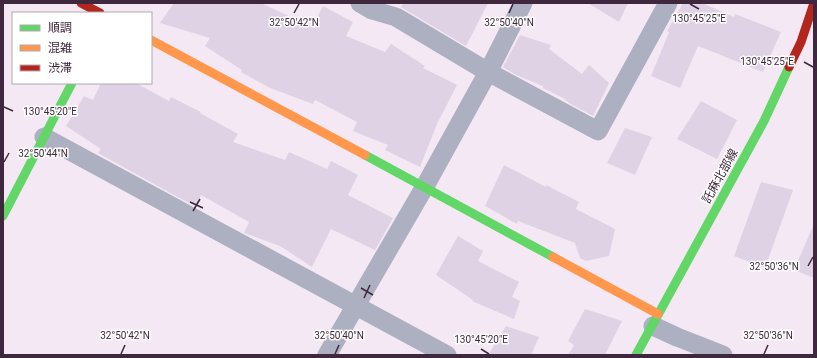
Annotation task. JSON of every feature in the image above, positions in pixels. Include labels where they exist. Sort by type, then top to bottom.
[{"type":"street","points":[[81,3],[98,12]]},
{"type":"street","points":[[327,355],[424,188],[488,72],[523,3]]},
{"type":"street","points":[[370,5],[396,17],[488,72],[598,131],[668,3]]},
{"type":"street","name":"託麻北部線","points":[[636,355],[764,121],[801,42],[814,3]]},
{"type":"street","points":[[152,41],[424,188],[656,320],[677,337],[723,355]]},
{"type":"street","points":[[3,216],[71,84]]},
{"type":"street","points":[[44,137],[447,355]]},
{"type":"building","points":[[174,3],[261,3],[312,27],[323,6],[353,22],[346,36],[385,52],[391,44],[425,66],[423,68],[457,85],[437,124],[420,167],[385,150],[388,145],[353,131],[357,122],[315,100],[313,104],[270,88],[241,72],[242,70],[205,46],[210,38],[160,23]]},
{"type":"building","points":[[403,3],[488,3],[466,46],[401,7]]},
{"type":"building","points":[[588,3],[628,3],[619,22]]},
{"type":"building","points":[[683,3],[702,3],[734,17],[735,14],[781,32],[763,72],[698,46],[680,88],[651,76],[669,32],[667,31]]},
{"type":"building","points":[[520,35],[551,45],[549,49],[582,74],[589,65],[609,83],[593,116],[543,88],[543,86],[516,75],[503,67]]},
{"type":"building","points":[[101,84],[138,84],[169,101],[171,97],[201,112],[200,113],[238,134],[233,142],[285,160],[289,152],[327,169],[331,161],[358,175],[348,195],[393,218],[375,250],[331,229],[312,267],[280,246],[244,233],[249,222],[201,195],[196,206],[98,153],[101,149],[66,126],[84,96],[93,100]]},
{"type":"building","points":[[701,101],[737,120],[717,159],[677,139]]},
{"type":"building","points":[[625,128],[652,137],[635,175],[607,163]]},
{"type":"building","points":[[504,165],[579,202],[576,209],[615,229],[609,256],[586,261],[580,258],[575,243],[518,221],[517,224],[485,206]]},
{"type":"building","points":[[761,182],[793,190],[765,268],[734,256]]},
{"type":"building","points":[[814,224],[814,278],[794,270]]},
{"type":"building","points":[[458,236],[483,251],[478,261],[519,282],[512,297],[520,301],[514,319],[472,301],[473,300],[436,275]]},
{"type":"building","points":[[585,309],[622,321],[605,355],[568,355],[574,345],[568,341]]},
{"type":"building","points":[[506,326],[539,337],[531,355],[488,355]]},
{"type":"traffic: fast","points":[[636,355],[764,121],[789,67]]},
{"type":"traffic: fast","points":[[3,216],[71,84]]},
{"type":"traffic: fast","points":[[365,155],[553,257]]},
{"type":"traffic: slow","points":[[152,41],[365,155]]},
{"type":"traffic: slow","points":[[553,257],[658,314]]},
{"type":"traffic: jam","points":[[81,3],[98,12]]},
{"type":"traffic: jam","points":[[789,67],[801,42],[814,3]]}]
